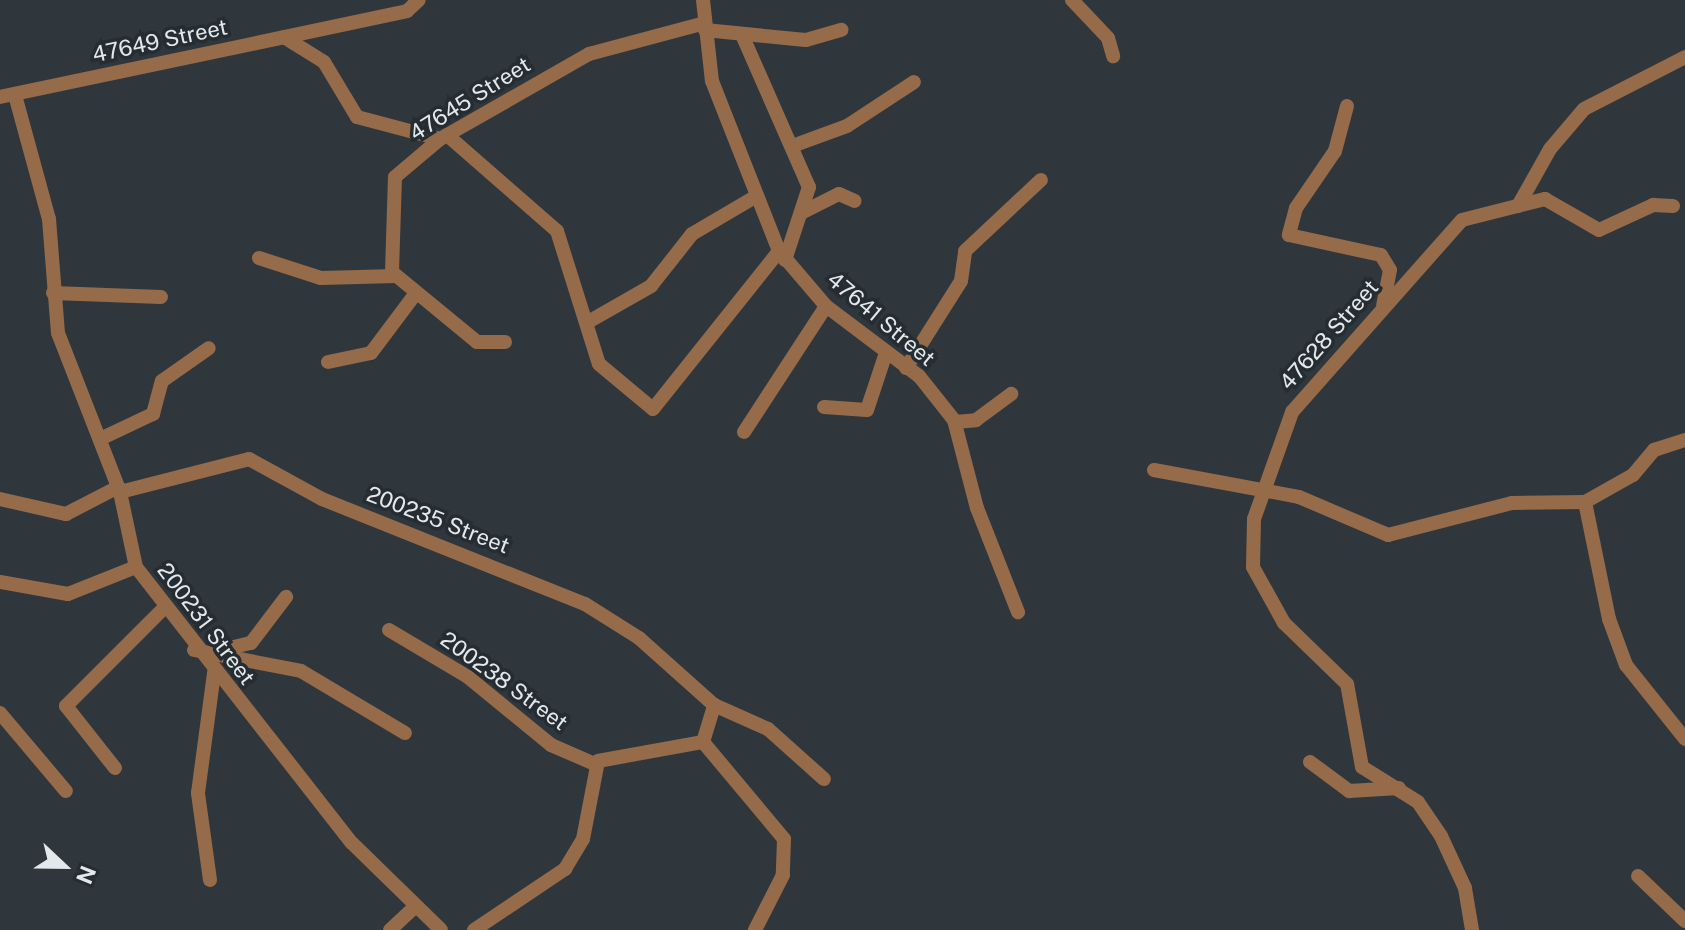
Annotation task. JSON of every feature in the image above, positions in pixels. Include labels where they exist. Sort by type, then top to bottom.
[{"type":"street","name":"47649 Street","points":[[7,96],[407,11],[419,0]]},
{"type":"street","points":[[588,322],[651,286],[692,234],[755,197],[712,81],[703,0]]},
{"type":"street","points":[[1072,0],[1108,38],[1113,56]]},
{"type":"street","points":[[705,26],[743,37],[812,40],[842,30]]},
{"type":"street","name":"47645 Street","points":[[396,276],[387,256],[395,177],[444,137],[589,54],[705,26]]},
{"type":"street","points":[[284,37],[324,62],[357,117],[444,137],[557,231],[588,322],[594,354],[615,384],[656,409],[673,390],[735,298],[782,255],[803,212],[809,187],[795,145],[743,37]]},
{"type":"street","points":[[1518,206],[1550,149],[1584,109],[1685,57]]},
{"type":"street","points":[[795,145],[847,126],[914,82]]},
{"type":"street","name":"200231 Street","points":[[7,96],[45,192],[58,333],[119,490],[136,567],[194,650],[352,843],[441,930]]},
{"type":"street","points":[[1347,106],[1335,151],[1296,208],[1289,235],[1381,255],[1390,270],[1383,305]]},
{"type":"street","points":[[906,368],[961,281],[965,251],[1041,180]]},
{"type":"street","points":[[803,212],[839,194],[855,201]]},
{"type":"street","name":"47641 Street","points":[[755,197],[782,255],[826,306],[906,368],[958,426]]},
{"type":"street","name":"47628 Street","points":[[1472,930],[1465,888],[1441,836],[1399,788],[1357,760],[1347,684],[1284,623],[1253,567],[1249,539],[1292,412],[1383,305],[1462,220],[1518,206],[1557,201],[1593,230],[1653,205],[1673,206]]},
{"type":"street","points":[[259,258],[321,278],[396,276],[477,342],[505,342]]},
{"type":"street","points":[[53,293],[161,297]]},
{"type":"street","points":[[328,362],[371,353],[416,293]]},
{"type":"street","points":[[744,432],[826,306]]},
{"type":"street","points":[[100,439],[153,414],[162,381],[209,348]]},
{"type":"street","points":[[824,407],[867,410],[886,353]]},
{"type":"street","points":[[1011,394],[976,420],[958,426],[977,508],[1018,612]]},
{"type":"street","points":[[1154,470],[1265,489],[1388,535],[1512,503],[1585,502],[1633,475],[1654,450],[1685,440]]},
{"type":"street","name":"200235 Street","points":[[0,499],[66,514],[119,490],[249,459],[322,499],[585,604],[650,646],[714,705],[768,729],[824,779]]},
{"type":"street","points":[[1585,502],[1622,653],[1642,692],[1685,739]]},
{"type":"street","points":[[0,582],[68,594],[136,567]]},
{"type":"street","points":[[210,653],[251,643],[286,597]]},
{"type":"street","points":[[115,768],[66,706],[163,609]]},
{"type":"street","name":"200238 Street","points":[[389,630],[468,677],[551,745],[595,764]]},
{"type":"street","points":[[194,650],[301,671],[405,733]]},
{"type":"street","points":[[210,880],[198,793],[214,673]]},
{"type":"street","points":[[703,742],[714,705]]},
{"type":"street","points":[[0,713],[66,791]]},
{"type":"street","points":[[474,930],[565,869],[586,829],[595,764],[703,742]]},
{"type":"street","points":[[703,742],[784,839],[783,875],[755,930]]},
{"type":"street","points":[[1310,762],[1349,791],[1399,788]]},
{"type":"street","points":[[1638,876],[1685,921]]},
{"type":"street","points":[[390,930],[416,906]]}]
